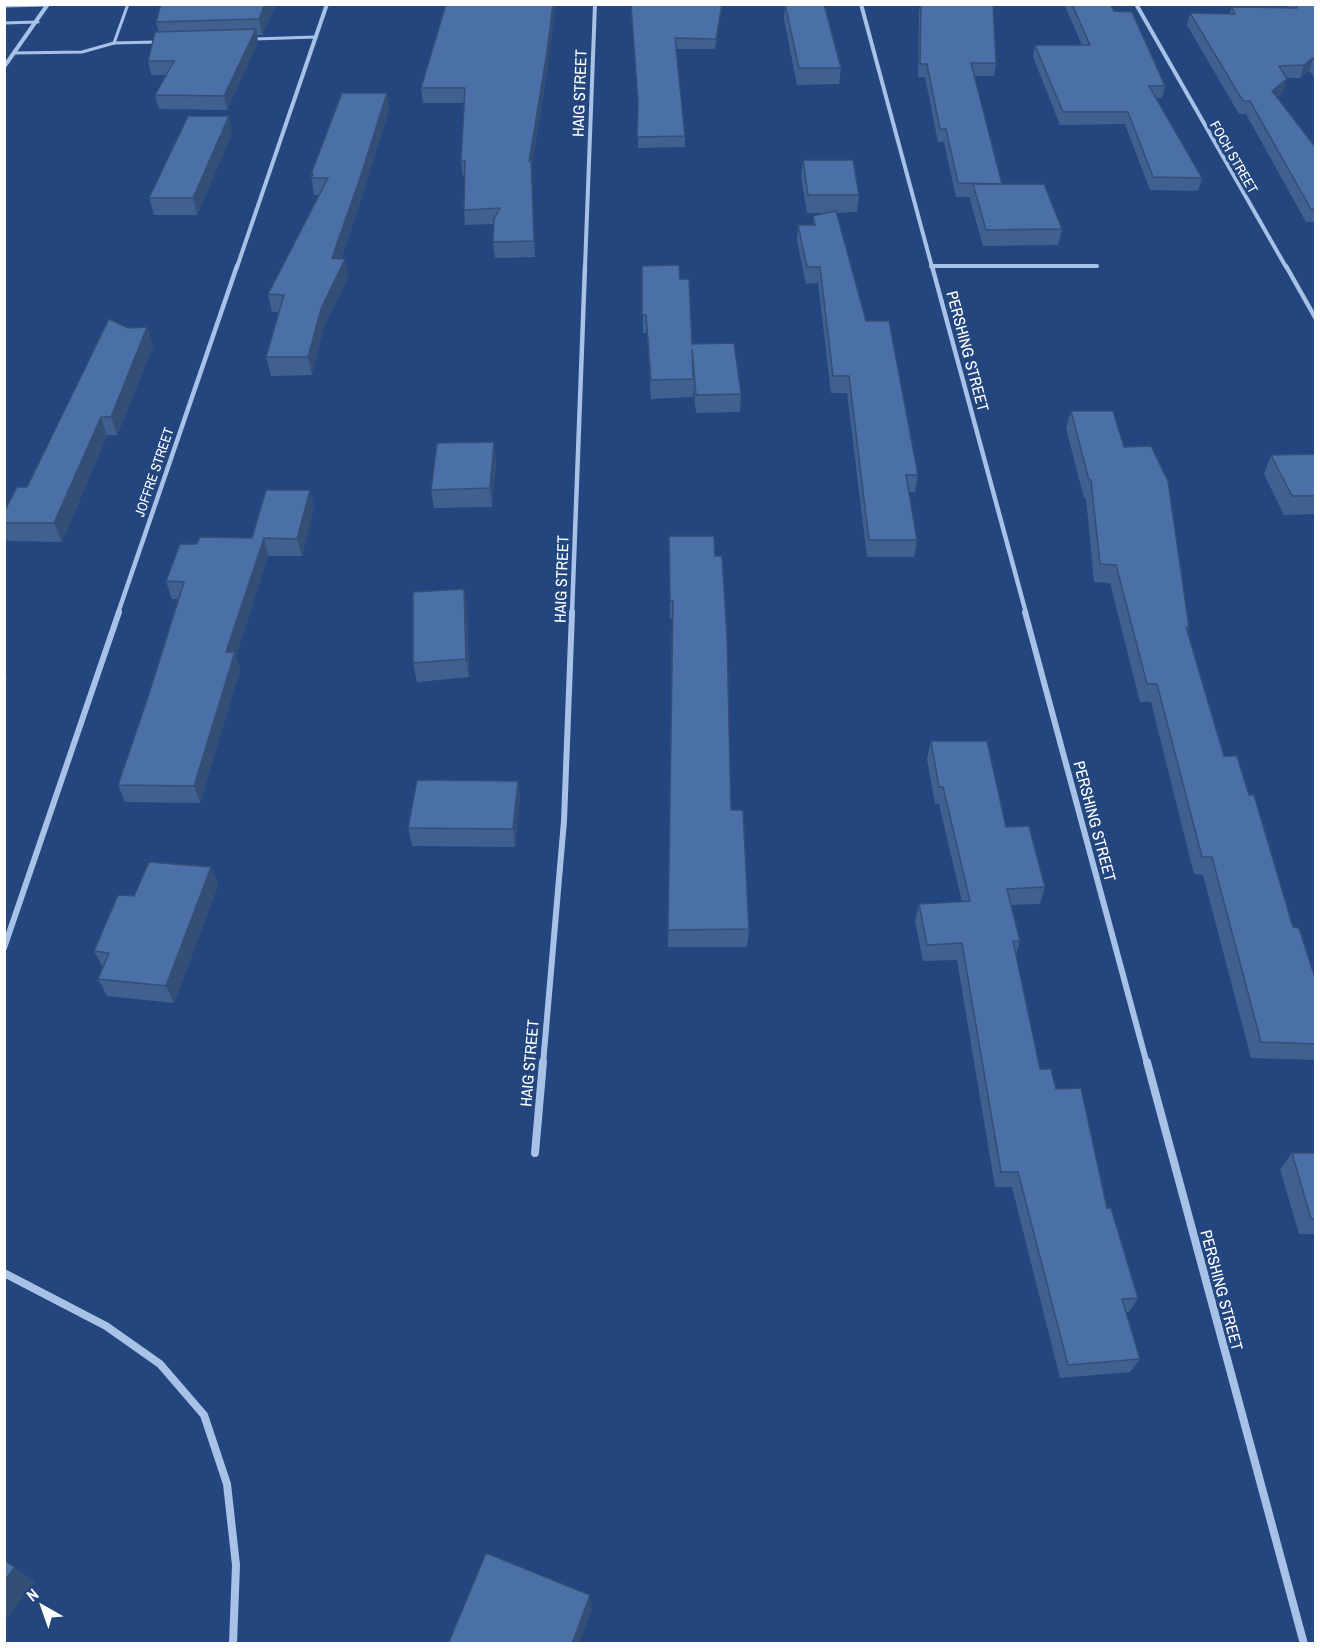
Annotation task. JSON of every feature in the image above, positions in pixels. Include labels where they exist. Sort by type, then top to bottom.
[{"type":"street","name":"JOFFRE STREET","points":[[4,948],[327,4]]},
{"type":"street","name":"HAIG STREET","points":[[535,1153],[564,821],[595,4]]},
{"type":"street","name":"PERSHING STREET","points":[[861,4],[1304,1644]]},
{"type":"street","name":"FOCH STREET","points":[[1136,4],[1316,319]]},
{"type":"street","points":[[4,66],[38,22],[47,5]]},
{"type":"street","points":[[4,1273],[106,1326],[160,1364],[204,1415],[227,1484],[236,1565],[233,1644]]},
{"type":"lane","points":[[114,43],[128,4]]},
{"type":"lane","points":[[4,6],[47,5]]},
{"type":"lane","points":[[4,23],[38,22]]},
{"type":"lane","points":[[244,39],[316,37]]},
{"type":"lane","points":[[14,53],[82,52],[114,43],[161,42]]},
{"type":"lane","points":[[4,60],[10,59]]},
{"type":"lane","points":[[931,266],[1097,266]]},
{"type":"building","points":[[161,4],[265,4],[259,19],[156,22]]},
{"type":"building","points":[[446,4],[553,4],[529,162],[531,157],[534,241],[493,242],[494,219],[500,208],[464,210],[465,161],[461,161],[465,88],[421,88]]},
{"type":"building","points":[[631,4],[722,4],[716,39],[675,38],[685,136],[637,137],[638,102]]},
{"type":"building","points":[[785,4],[824,4],[841,68],[799,68]]},
{"type":"building","points":[[921,4],[993,4],[996,63],[971,63],[1002,184],[958,183],[946,129],[940,129],[927,64],[920,64]]},
{"type":"building","points":[[1072,4],[1110,4],[1114,11],[1132,12],[1165,86],[1149,86],[1202,178],[1153,177],[1128,112],[1063,112],[1035,45],[1090,45]]},
{"type":"building","points":[[1296,4],[1316,4],[1316,61],[1313,58],[1304,65],[1279,66],[1287,79],[1272,91],[1316,148],[1316,209],[1311,209],[1250,101],[1243,101],[1190,13],[1235,14],[1232,7],[1297,8]]},
{"type":"building","points":[[256,29],[224,96],[155,95],[174,61],[148,61],[155,32]]},
{"type":"building","points":[[342,93],[387,93],[332,258],[345,259],[321,309],[308,357],[266,357],[284,295],[268,294],[328,178],[311,178],[313,174],[311,174]]},
{"type":"building","points":[[188,116],[229,116],[193,198],[149,198]]},
{"type":"building","points":[[803,160],[853,160],[859,195],[808,195]]},
{"type":"building","points":[[973,184],[1044,184],[1062,229],[986,230]]},
{"type":"building","points":[[836,211],[866,321],[889,321],[918,475],[906,475],[917,540],[869,540],[849,376],[833,376],[820,267],[807,267],[798,225],[815,225],[813,216]]},
{"type":"building","points":[[679,265],[680,279],[689,279],[692,344],[734,343],[741,394],[696,395],[692,349],[693,379],[651,380],[646,315],[642,315],[642,266]]},
{"type":"building","points":[[109,319],[128,328],[147,327],[111,417],[101,417],[54,523],[4,523],[4,512],[17,487],[27,487]]},
{"type":"building","points":[[1071,411],[1113,411],[1124,447],[1151,446],[1168,481],[1189,627],[1186,627],[1224,756],[1237,756],[1249,795],[1254,795],[1293,927],[1299,928],[1316,981],[1316,1044],[1261,1042],[1212,857],[1202,857],[1157,684],[1147,684],[1116,565],[1100,564],[1091,480],[1089,480]]},
{"type":"building","points":[[494,442],[490,488],[431,490],[437,443]]},
{"type":"building","points":[[1316,454],[1316,496],[1292,496],[1271,455]]},
{"type":"building","points":[[266,490],[310,490],[297,539],[264,538],[226,652],[235,652],[194,786],[118,785],[184,582],[166,581],[180,544],[197,544],[200,537],[252,538]]},
{"type":"building","points":[[669,536],[714,536],[715,556],[722,556],[727,637],[731,810],[743,810],[749,929],[668,930],[673,601],[670,601]]},
{"type":"building","points":[[464,589],[466,659],[413,663],[413,592]]},
{"type":"building","points":[[931,741],[987,741],[1006,827],[1029,826],[1045,887],[1007,889],[1020,941],[1013,941],[1040,1069],[1051,1069],[1056,1089],[1081,1088],[1107,1208],[1111,1208],[1138,1298],[1122,1299],[1140,1359],[1068,1365],[1018,1172],[1001,1172],[962,943],[927,945],[919,904],[970,901],[943,787],[939,787]]},
{"type":"building","points":[[417,780],[518,781],[513,829],[408,828]]},
{"type":"building","points":[[149,862],[211,867],[166,986],[98,979],[109,953],[94,951],[118,895],[134,896]]},
{"type":"building","points":[[1292,1153],[1316,1153],[1316,1219],[1311,1219]]},
{"type":"building","points":[[486,1553],[590,1595],[572,1644],[448,1644]]},
{"type":"building","points":[[4,1560],[15,1567],[4,1581]]}]
